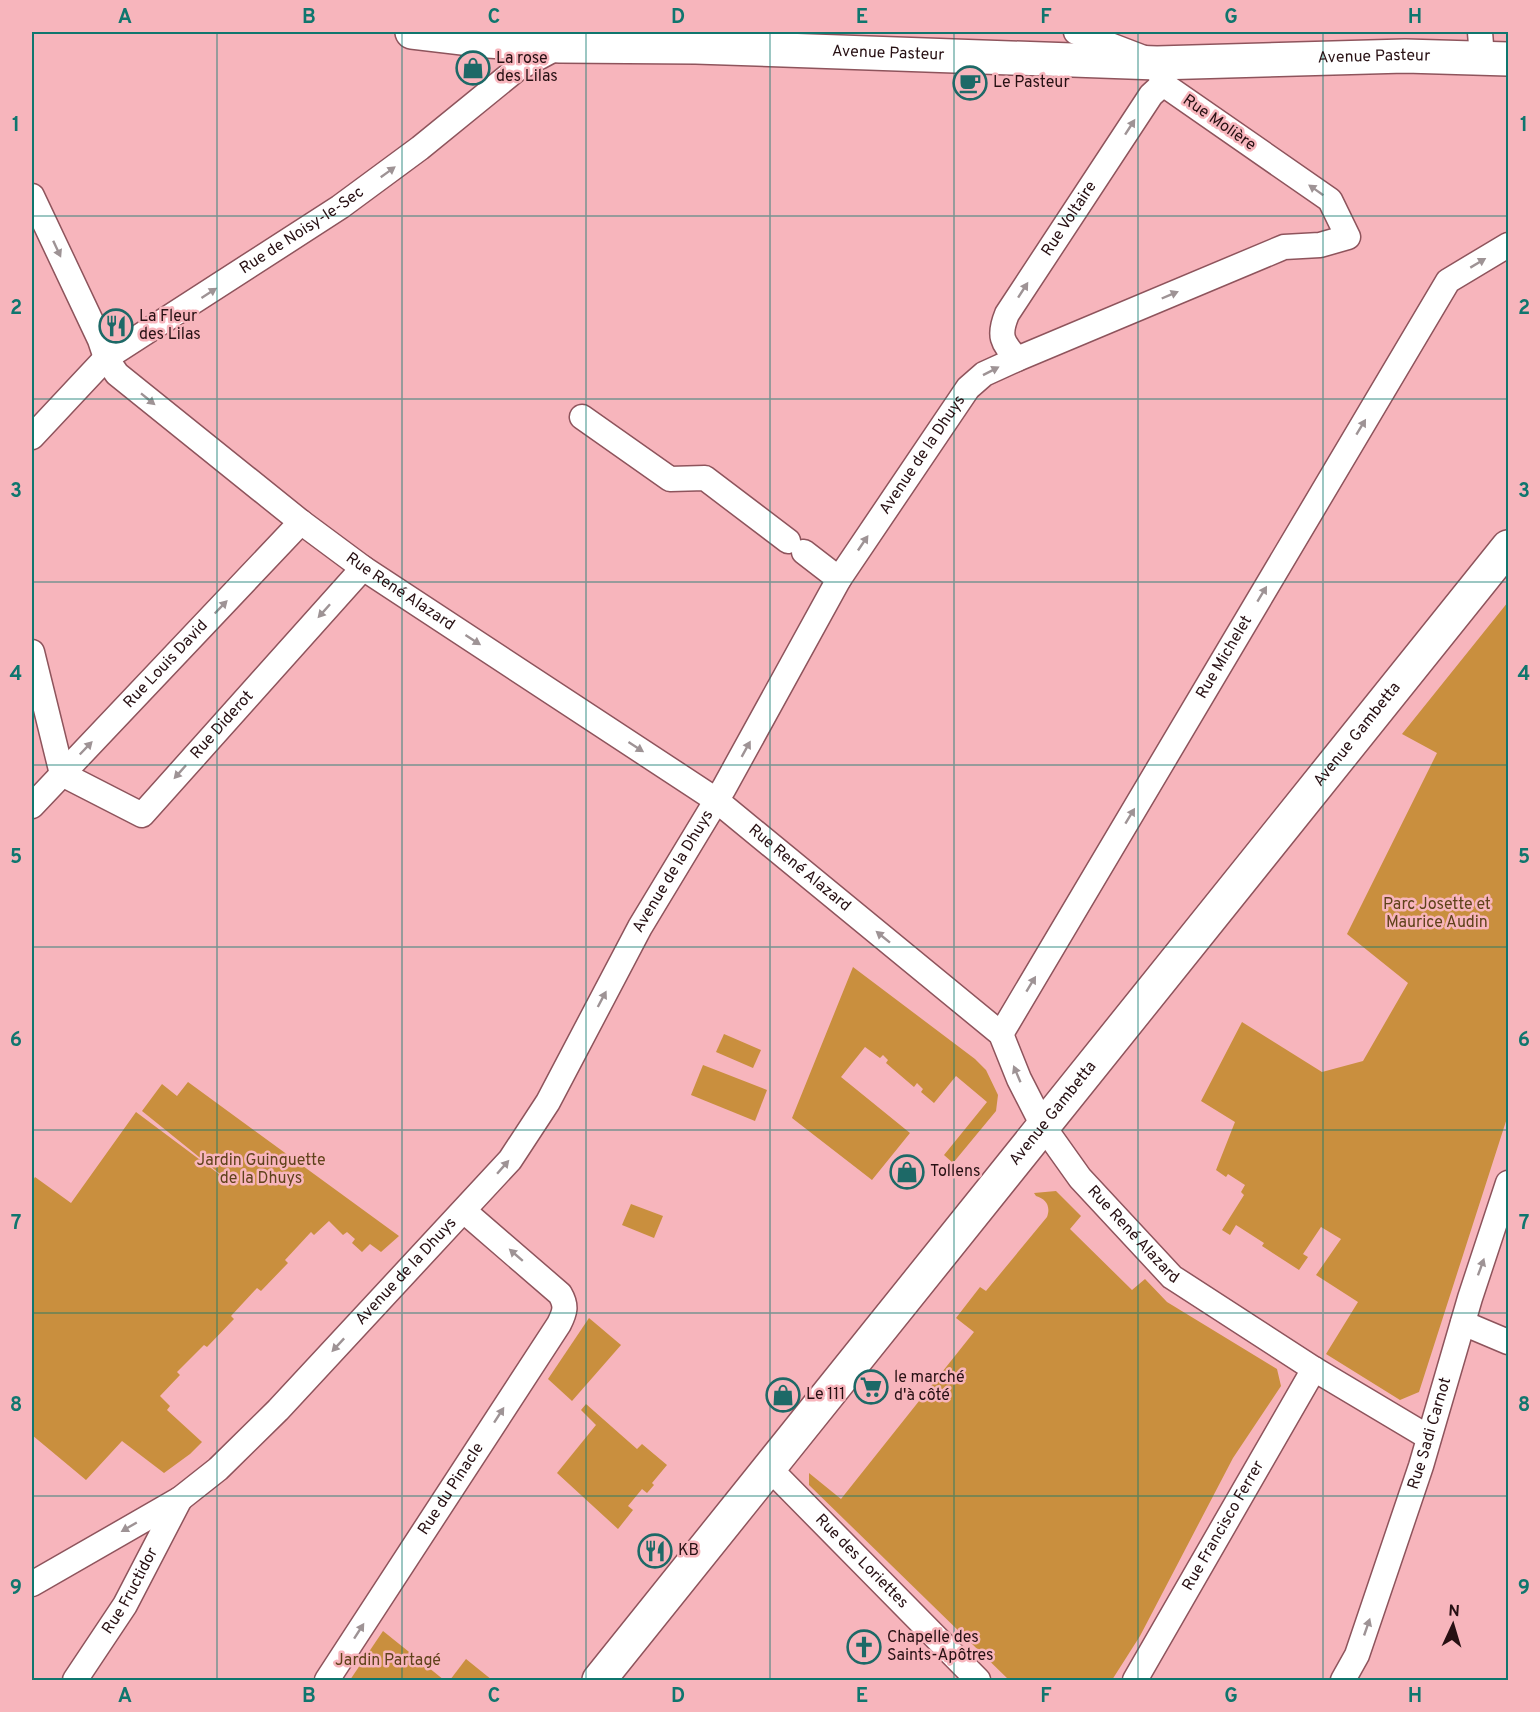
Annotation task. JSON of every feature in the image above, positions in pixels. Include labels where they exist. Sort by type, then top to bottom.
[{"type":"main road","name":"Avenue Pasteur","points":[[412,32],[488,41],[569,39],[1160,74],[1490,50]]},
{"type":"main road","name":"Avenue Gambetta","points":[[598,1680],[770,1470],[1043,1126],[1509,547]]},
{"type":"street","name":"Rue Molière","points":[[1076,32],[1160,74],[1330,200],[1348,237]]},
{"type":"street","name":"Rue de Noisy-le-Sec","points":[[32,437],[106,358],[340,207],[420,148],[517,69],[569,39]]},
{"type":"street","name":"Rue Voltaire","points":[[1017,359],[1004,345],[1001,330],[1007,314],[1151,95],[1160,74]]},
{"type":"street","name":"Rue René Alazard","points":[[32,196],[100,340],[106,358],[117,374],[363,568],[716,800],[1001,1034],[1019,1078],[1043,1126],[1080,1178],[1172,1277],[1314,1369],[1428,1437]]},
{"type":"street","name":"Avenue de la Dhuys","points":[[32,1584],[180,1499],[218,1469],[278,1410],[510,1160],[548,1102],[640,927],[716,800],[839,579],[968,388],[984,374],[1017,359],[1284,247],[1320,245],[1348,237]]},
{"type":"street","name":"Rue Michelet","points":[[1001,1034],[1448,281],[1509,245]]},
{"type":"street","points":[[582,417],[670,479],[705,478],[839,579]]},
{"type":"street","name":"Rue Louis David","points":[[32,806],[302,522]]},
{"type":"street","name":"Rue Diderot","points":[[62,774],[142,815],[363,568]]},
{"type":"street","points":[[32,652],[62,774]]},
{"type":"street","name":"Rue Sadi Carnot","points":[[1343,1680],[1357,1655],[1421,1466],[1470,1298],[1509,1184]]},
{"type":"street","name":"Rue du Pinacle","points":[[327,1680],[559,1324],[565,1306],[560,1294],[464,1211]]},
{"type":"street","points":[[1463,1323],[1509,1342]]},
{"type":"street","name":"Rue Francisco Ferrer","points":[[1135,1680],[1314,1369]]},
{"type":"street","name":"Rue des Loriettes","points":[[770,1470],[978,1680]]},
{"type":"street","name":"Rue Fructidor","points":[[75,1680],[125,1605],[180,1499]]},
{"type":"green space","name":"Parc Josette et Maurice Audin","points":[[1508,602],[1508,1115],[1419,1392],[1400,1400],[1326,1354],[1358,1302],[1316,1275],[1341,1239],[1321,1227],[1303,1254],[1308,1257],[1299,1270],[1262,1246],[1264,1243],[1236,1225],[1230,1235],[1222,1230],[1244,1195],[1241,1192],[1245,1185],[1228,1174],[1226,1177],[1216,1170],[1235,1122],[1201,1101],[1242,1022],[1322,1072],[1363,1061],[1408,983],[1347,934],[1437,753],[1402,734]]},
{"type":"green space","points":[[853,967],[975,1059],[986,1070],[998,1095],[996,1111],[953,1163],[944,1155],[987,1102],[956,1076],[934,1103],[921,1092],[923,1089],[917,1083],[914,1087],[886,1063],[888,1060],[883,1055],[880,1058],[865,1047],[841,1077],[910,1133],[872,1180],[792,1118]]},
{"type":"green space","points":[[724,1034],[761,1050],[753,1068],[716,1052]]},
{"type":"green space","points":[[703,1065],[767,1090],[755,1121],[691,1095]]},
{"type":"green space","name":"Jardin Guinguette de la Dhuys","points":[[188,1082],[399,1236],[381,1252],[370,1244],[362,1252],[352,1243],[355,1239],[347,1232],[343,1235],[329,1221],[314,1235],[311,1232],[285,1260],[288,1263],[261,1291],[257,1288],[231,1316],[234,1319],[207,1347],[204,1345],[177,1372],[180,1375],[160,1396],[170,1406],[167,1410],[202,1442],[164,1473],[122,1441],[86,1480],[32,1435],[32,1182],[35,1177],[71,1203],[136,1112],[235,1186],[142,1111],[162,1084],[177,1096]]},
{"type":"green space","points":[[1056,1191],[1081,1216],[1070,1229],[1132,1290],[1145,1279],[1167,1302],[1277,1369],[1281,1386],[1233,1458],[1140,1636],[1112,1680],[1009,1680],[809,1485],[809,1473],[841,1499],[974,1332],[956,1318],[980,1287],[986,1291],[1047,1217],[1047,1204],[1034,1193]]},
{"type":"green space","points":[[631,1204],[663,1216],[654,1238],[622,1225]]},
{"type":"green space","points":[[589,1318],[621,1345],[572,1401],[548,1379]]},
{"type":"green space","points":[[586,1404],[637,1449],[642,1444],[667,1465],[647,1493],[642,1489],[628,1506],[633,1510],[618,1529],[557,1473],[596,1425],[581,1410]]},
{"type":"green space","name":"Jardin Partagé","points":[[383,1631],[444,1680],[350,1680]]},
{"type":"green space","name":"Jardin Partagé","points":[[466,1659],[492,1680],[450,1680]]},
{"type":"place","name":"La rose des Lilas","points":[[473,68]]},
{"type":"place","name":"Le Pasteur","points":[[970,83]]},
{"type":"place","name":"La Fleur des Lilas","points":[[116,326]]},
{"type":"place","name":"Tollens","points":[[907,1172]]},
{"type":"place","name":"le marché d'à côté","points":[[871,1387]]},
{"type":"place","name":"Le 111","points":[[783,1395]]},
{"type":"place","name":"KB","points":[[655,1551]]},
{"type":"place","name":"Chapelle des Saints-Apôtres","points":[[864,1647]]}]
